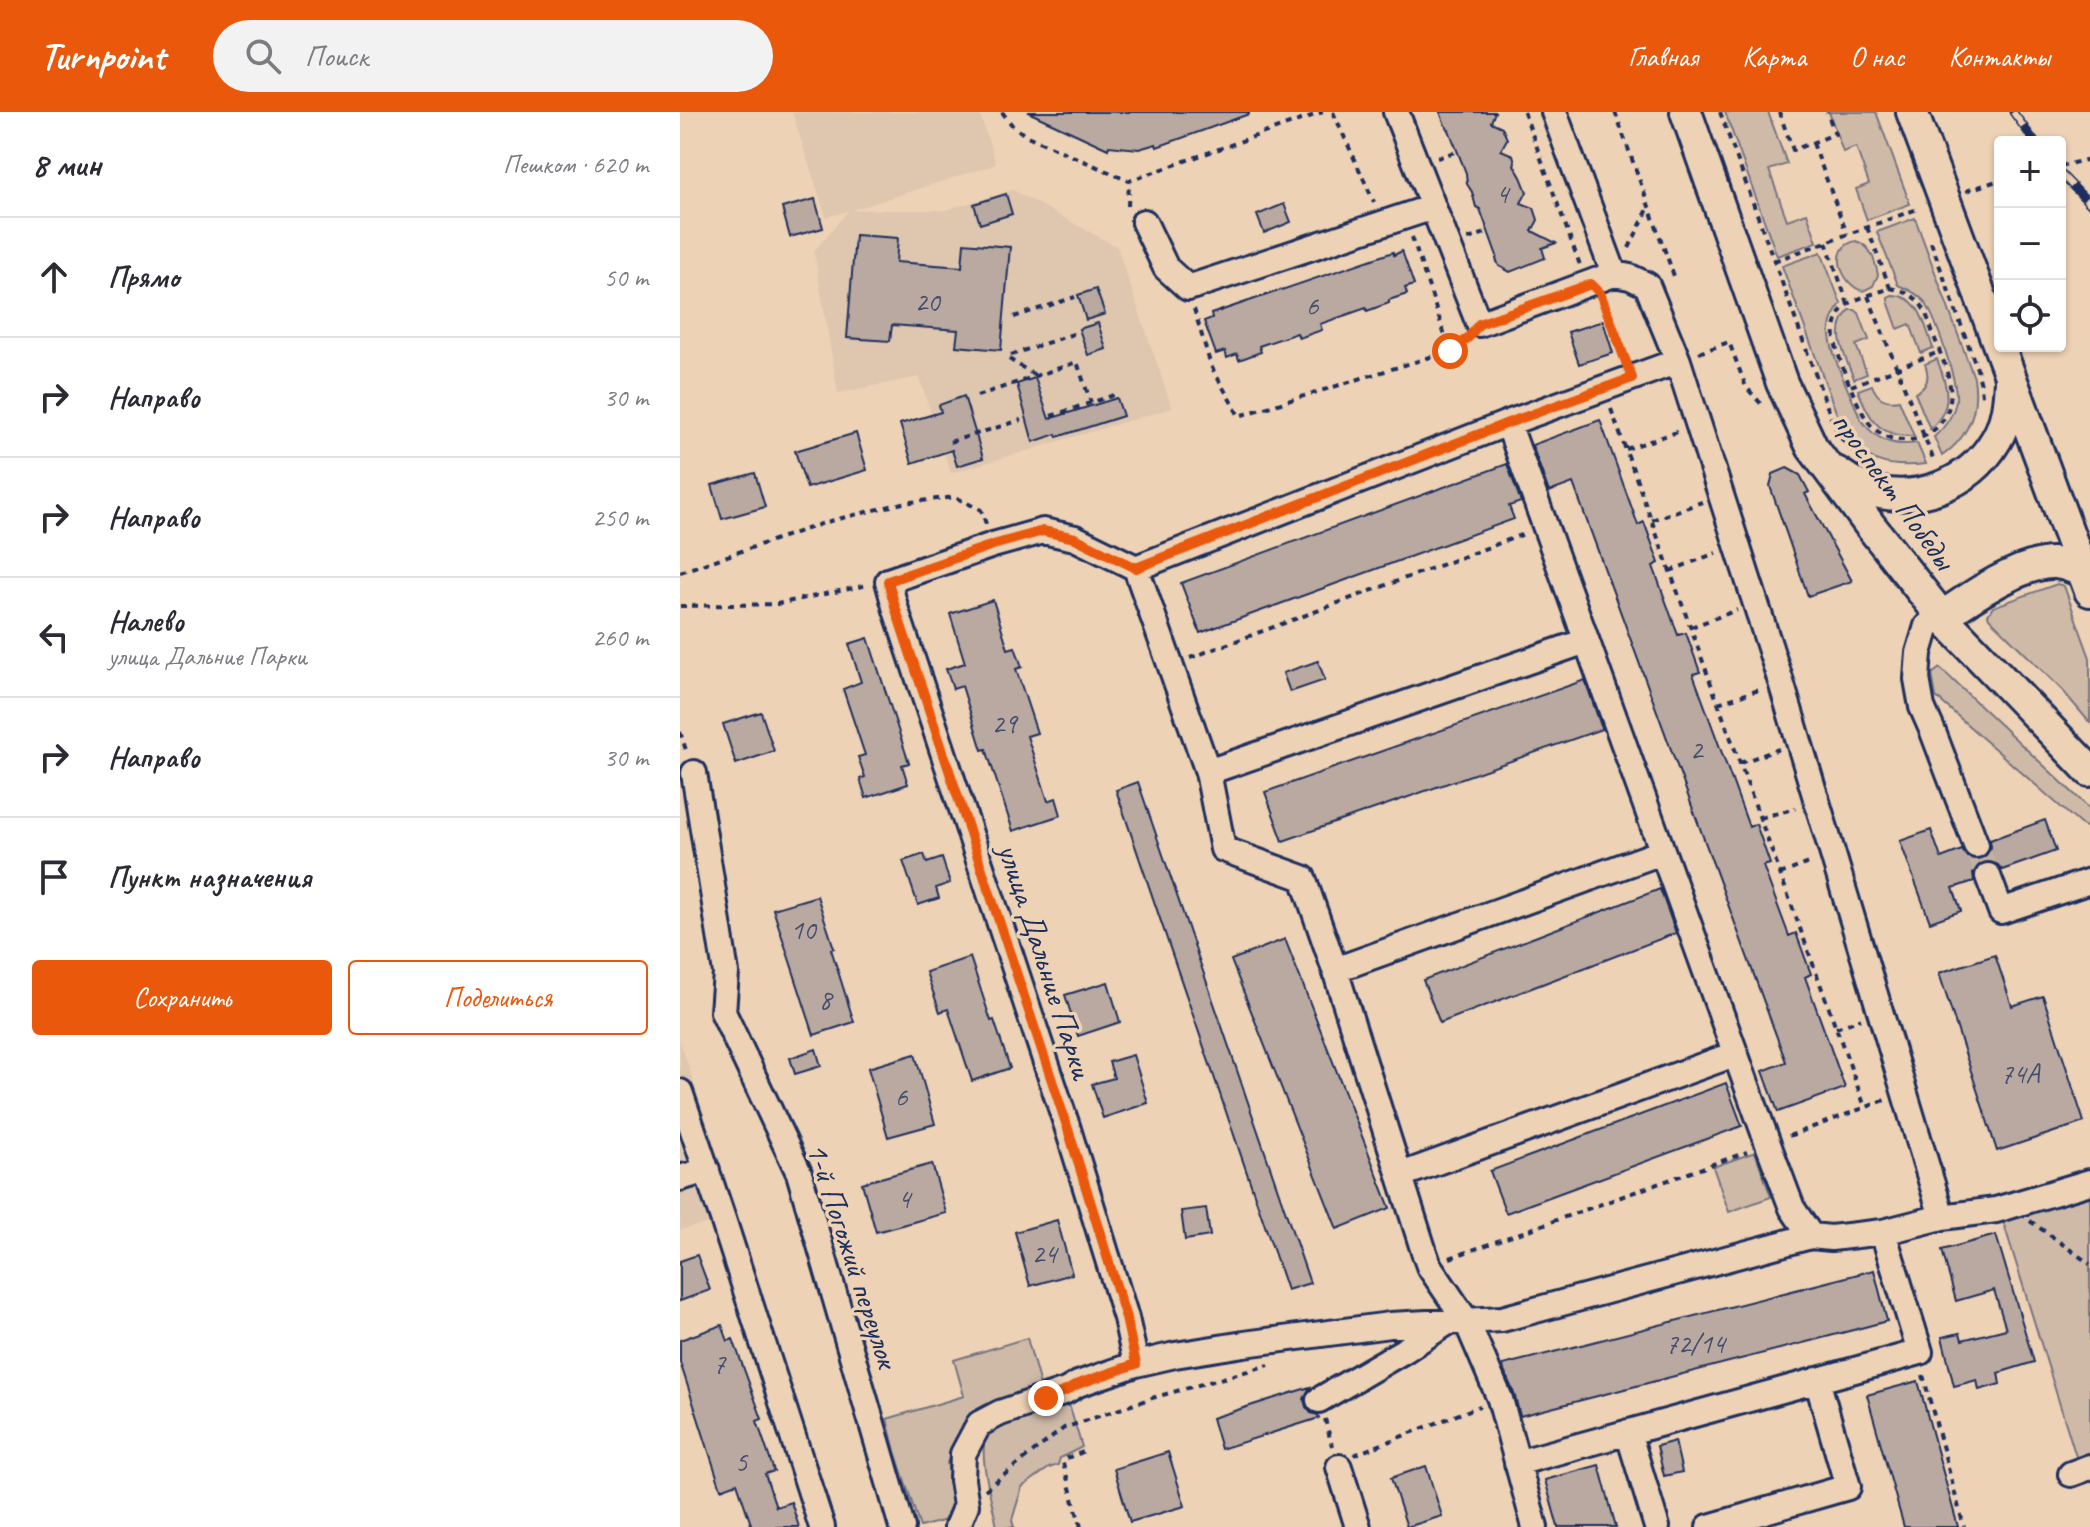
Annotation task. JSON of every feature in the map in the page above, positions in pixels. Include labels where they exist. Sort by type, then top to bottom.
[{"type":"main road","name":"проспект Победы","points":[[1686,112],[1782,383],[1812,447],[1942,617],[2090,771]]},
{"type":"main road","points":[[1912,112],[2087,581]]},
{"type":"main road","points":[[1812,447],[1834,471],[1861,487],[1892,495],[1923,494],[1953,483],[1978,464],[1997,439],[2008,409],[2010,378]]},
{"type":"main road","points":[[1942,617],[1979,591],[2015,573],[2052,562],[2068,565],[2087,581]]},
{"type":"street","points":[[1396,112],[1479,324],[1614,274],[1647,285],[1678,361],[1781,682],[1942,1217]]},
{"type":"street","points":[[1554,112],[1614,274]]},
{"type":"street","points":[[1144,222],[1166,268],[1188,288],[1433,207]]},
{"type":"street","points":[[1136,568],[1508,423],[1678,361]]},
{"type":"street","points":[[1508,423],[1768,1144],[1792,1208],[1811,1236]]},
{"type":"street","points":[[888,581],[1043,531],[1075,538],[1136,568],[1208,772],[1223,849],[1303,878],[1429,1266],[1456,1323],[1500,1399],[1535,1527]]},
{"type":"street","name":"улица Дальние Парки","points":[[888,581],[1067,1126],[1126,1318],[1136,1364]]},
{"type":"street","points":[[1942,617],[1927,626],[1919,653],[1917,679],[1922,707],[1976,845]]},
{"type":"street","points":[[1208,772],[1586,641]]},
{"type":"street","name":"1-й Погожий переулок","points":[[694,773],[726,973],[723,1012],[799,1173],[902,1527]]},
{"type":"street","points":[[1335,970],[1662,852]]},
{"type":"street","points":[[1988,876],[2001,911],[2090,881]]},
{"type":"street","points":[[1401,1175],[1735,1054]]},
{"type":"street","points":[[680,1092],[822,1527]]},
{"type":"street","points":[[680,1178],[707,1170]]},
{"type":"street","points":[[961,1516],[963,1454],[979,1424],[1000,1413],[1136,1364],[1175,1355],[1390,1325],[1502,1319],[1811,1236],[1831,1238],[1883,1232],[1942,1217],[1996,1210],[2090,1182]]},
{"type":"street","points":[[1517,1463],[1920,1352],[1883,1232]]},
{"type":"street","points":[[1319,1400],[1456,1323]]},
{"type":"street","points":[[1709,1527],[1848,1487],[1817,1380]]},
{"type":"street","points":[[1628,1432],[1657,1527]]},
{"type":"street","points":[[1341,1457],[1358,1527]]},
{"type":"path","points":[[1002,112],[1025,135],[1129,181],[1323,112]]},
{"type":"path","points":[[1333,112],[1366,187],[1394,219],[1450,351]]},
{"type":"path","points":[[1524,112],[1584,277],[1600,293],[1632,378]]},
{"type":"path","points":[[1615,112],[1674,276]]},
{"type":"path","points":[[1720,112],[1833,423],[1841,438],[1859,456]]},
{"type":"path","points":[[1779,112],[1793,150],[1835,134],[1827,112]]},
{"type":"path","points":[[1813,143],[1847,234]]},
{"type":"path","points":[[2066,165],[2090,159]]},
{"type":"path","points":[[1614,274],[1649,207]]},
{"type":"path","points":[[1742,273],[1918,208]]},
{"type":"path","points":[[1867,226],[1890,288]]},
{"type":"path","points":[[1929,237],[1977,369],[1982,402]]},
{"type":"path","points":[[1826,242],[1848,304]]},
{"type":"path","points":[[1188,288],[1211,366],[1239,416],[1450,351],[1468,338],[1479,324]]},
{"type":"path","points":[[1890,288],[1919,302],[1952,389],[1946,417],[1924,437],[1910,440],[1895,440],[1870,425],[1851,386],[1834,338],[1836,323],[1848,304],[1890,288]]},
{"type":"path","points":[[1868,296],[1936,465],[1929,468]]},
{"type":"path","points":[[1014,317],[1075,297]]},
{"type":"path","points":[[1036,376],[1010,357],[1076,333]]},
{"type":"path","points":[[1678,361],[1729,342],[1746,387],[1766,409]]},
{"type":"path","points":[[1851,386],[1940,352]]},
{"type":"path","points":[[977,396],[1077,362],[1091,403]]},
{"type":"path","points":[[1604,388],[1865,1107]]},
{"type":"path","points":[[1051,416],[1114,395]]},
{"type":"path","points":[[950,442],[1021,420]]},
{"type":"path","points":[[1626,449],[1698,424]]},
{"type":"path","points":[[1652,520],[1721,495]]},
{"type":"path","points":[[680,572],[830,521],[903,503],[955,497],[981,510],[993,545]]},
{"type":"path","points":[[1169,665],[1545,526]]},
{"type":"path","points":[[1670,571],[1737,545]]},
{"type":"path","points":[[680,606],[777,604],[888,581]]},
{"type":"path","points":[[1691,627],[1756,604]]},
{"type":"path","points":[[1718,703],[1781,682]]},
{"type":"path","points":[[1740,763],[1799,741]]},
{"type":"path","points":[[1760,818],[1817,802]]},
{"type":"path","points":[[1780,874],[1833,855]]},
{"type":"path","points":[[1429,1266],[1904,1093]]},
{"type":"path","points":[[2009,1206],[2090,1264]]},
{"type":"path","points":[[1920,1352],[1924,1380],[1964,1527]]},
{"type":"path","points":[[961,1516],[1064,1428],[1152,1398],[1280,1363]]},
{"type":"path","points":[[1319,1400],[1341,1457],[1500,1399]]},
{"type":"path","points":[[1081,1527],[1063,1463],[1067,1458],[1083,1452]]},
{"type":"shaded area","points":[[792,112],[979,112],[996,164],[852,210],[946,210],[1013,190],[1117,247],[1172,408],[951,473],[919,377],[838,393],[814,251],[848,211],[826,217]]},
{"type":"shaded area","points":[[1725,112],[1768,112],[1787,164],[1769,170],[1787,220],[1807,213],[1817,242],[1777,256]]},
{"type":"shaded area","points":[[1829,112],[1876,112],[1910,204],[1867,220],[1856,189],[1869,184],[1856,147],[1843,152]]},
{"type":"shaded area","points":[[1915,218],[1974,378],[1975,401],[1970,422],[1959,440],[1942,456],[1934,437],[1948,421],[1955,406],[1956,391],[1950,365],[1929,309],[1918,296],[1898,285],[1877,232]]},
{"type":"shaded area","points":[[1856,241],[1869,250],[1878,275],[1873,286],[1863,291],[1849,282],[1841,266],[1842,251]]},
{"type":"shaded area","points":[[1821,252],[1841,304],[1831,324],[1832,348],[1861,420],[1873,433],[1892,443],[1917,443],[1926,464],[1899,465],[1877,461],[1859,449],[1842,428],[1782,266]]},
{"type":"shaded area","points":[[1892,295],[1916,306],[1933,348],[1921,353],[1910,324],[1898,329],[1888,301]]},
{"type":"shaded area","points":[[1850,310],[1859,313],[1869,340],[1856,345],[1867,374],[1854,379],[1840,335],[1844,318]]},
{"type":"shaded area","points":[[1937,359],[1947,396],[1943,413],[1930,429],[1915,393],[1927,381],[1925,364]]},
{"type":"shaded area","points":[[1872,385],[1882,398],[1899,400],[1914,436],[1884,430],[1872,418],[1858,390]]},
{"type":"shaded area","points":[[2057,584],[2064,586],[2090,658],[2090,723],[1988,615],[1993,607]]},
{"type":"shaded area","points":[[1940,668],[2090,809],[2090,829],[2080,824],[1936,697],[1932,674]]},
{"type":"shaded area","points":[[680,1041],[738,1216],[680,1230]]},
{"type":"shaded area","points":[[1755,1152],[1771,1197],[1729,1212],[1713,1167]]},
{"type":"shaded area","points":[[2090,1194],[2090,1459],[2078,1463],[2003,1221]]},
{"type":"shaded area","points":[[1027,1338],[1040,1385],[1032,1394],[969,1423],[958,1436],[947,1463],[957,1507],[946,1520],[920,1527],[887,1419],[964,1396],[954,1360]]},
{"type":"shaded area","points":[[1067,1398],[1082,1447],[1060,1458],[1058,1465],[1022,1487],[1012,1520],[1014,1527],[997,1527],[984,1463],[988,1427]]},
{"type":"building","points":[[1028,112],[1249,114],[1157,147],[1156,144],[1139,149],[1109,146],[1108,149]]},
{"type":"building","points":[[1440,112],[1495,112],[1491,122],[1502,127],[1507,139],[1501,150],[1513,155],[1514,165],[1527,192],[1521,203],[1534,208],[1538,220],[1532,231],[1556,243],[1542,248],[1545,258],[1510,272],[1499,266],[1480,209],[1476,207],[1466,173]]},
{"type":"building","points":[[1006,194],[1012,214],[980,224],[974,204]]},
{"type":"building","points":[[815,199],[823,228],[790,237],[782,208]]},
{"type":"building","points":[[1284,204],[1291,222],[1264,233],[1257,215]]},
{"type":"building","points":[[855,235],[898,238],[896,262],[962,267],[964,243],[1010,247],[1001,350],[956,346],[958,330],[892,325],[890,341],[847,338]]},
{"type":"building","points":[[1402,251],[1414,285],[1405,288],[1407,294],[1367,311],[1366,308],[1320,324],[1322,330],[1299,338],[1297,333],[1259,346],[1261,352],[1239,360],[1237,354],[1227,358],[1225,351],[1216,354],[1204,321],[1212,318],[1211,314]]},
{"type":"building","points":[[1096,289],[1105,314],[1086,320],[1078,295]]},
{"type":"building","points":[[1603,321],[1613,353],[1579,364],[1568,332]]},
{"type":"building","points":[[1098,323],[1106,349],[1088,355],[1079,329]]},
{"type":"building","points":[[1035,378],[1049,419],[1117,398],[1123,416],[1033,442],[1017,384]]},
{"type":"building","points":[[964,396],[983,458],[957,466],[952,450],[912,463],[900,424],[941,412],[939,405]]},
{"type":"building","points":[[1600,420],[1638,525],[1644,522],[1659,563],[1653,566],[1678,635],[1686,633],[1700,672],[1693,674],[1749,827],[1756,824],[1770,864],[1763,866],[1789,936],[1796,933],[1811,974],[1805,977],[1845,1088],[1778,1112],[1763,1071],[1786,1062],[1573,483],[1549,492],[1532,445]]},
{"type":"building","points":[[856,433],[867,470],[807,488],[795,451]]},
{"type":"building","points":[[1507,464],[1521,502],[1509,506],[1514,519],[1200,633],[1181,583]]},
{"type":"building","points":[[1787,468],[1800,475],[1809,492],[1805,494],[1852,581],[1808,596],[1770,486],[1773,474]]},
{"type":"building","points":[[755,473],[765,507],[722,519],[712,485]]},
{"type":"building","points":[[993,600],[1008,649],[1015,647],[1022,667],[1016,669],[1037,733],[1027,736],[1048,801],[1056,798],[1061,815],[1013,831],[962,686],[953,689],[946,669],[965,663],[950,614]]},
{"type":"building","points":[[868,638],[909,763],[902,765],[908,784],[866,798],[860,779],[865,777],[858,757],[865,755],[843,689],[861,682],[849,644]]},
{"type":"building","points":[[1318,661],[1325,680],[1290,692],[1283,673]]},
{"type":"building","points":[[1585,680],[1602,729],[1283,841],[1265,792]]},
{"type":"building","points":[[761,712],[774,751],[736,764],[723,724]]},
{"type":"building","points":[[1138,782],[1310,1283],[1287,1290],[1116,790]]},
{"type":"building","points":[[2045,820],[2056,851],[2002,870],[1991,861],[1982,862],[1973,873],[1974,881],[1953,888],[1961,911],[1930,922],[1900,841],[1931,830],[1941,858],[1962,850],[1967,857],[1981,859],[1988,854],[1990,840]]},
{"type":"building","points":[[924,854],[927,863],[942,858],[950,883],[936,888],[939,898],[918,905],[903,861]]},
{"type":"building","points":[[1660,889],[1676,933],[1440,1023],[1423,980]]},
{"type":"building","points":[[817,896],[854,1022],[814,1035],[773,909]]},
{"type":"building","points":[[1285,939],[1390,1208],[1337,1229],[1231,960]]},
{"type":"building","points":[[1995,955],[2012,1006],[2043,996],[2084,1122],[1997,1151],[1939,973]]},
{"type":"building","points":[[970,957],[1010,1068],[972,1081],[948,1009],[940,1012],[926,972]]},
{"type":"building","points":[[1108,982],[1120,1022],[1078,1036],[1065,995]]},
{"type":"building","points":[[816,1049],[821,1066],[795,1074],[790,1058]]},
{"type":"building","points":[[915,1054],[935,1124],[888,1137],[868,1068]]},
{"type":"building","points":[[1133,1055],[1148,1103],[1103,1118],[1092,1084],[1114,1078],[1109,1062]]},
{"type":"building","points":[[1726,1083],[1742,1126],[1506,1213],[1490,1171]]},
{"type":"building","points":[[932,1164],[946,1213],[876,1232],[862,1183]]},
{"type":"building","points":[[1206,1208],[1210,1236],[1185,1240],[1181,1211]]},
{"type":"building","points":[[1057,1220],[1072,1274],[1030,1286],[1015,1232]]},
{"type":"building","points":[[1996,1235],[2034,1362],[1998,1373],[2000,1384],[1979,1390],[1977,1380],[1954,1386],[1942,1337],[1960,1333],[1962,1340],[2006,1329],[1994,1290],[1956,1301],[1942,1250]]},
{"type":"building","points":[[697,1255],[710,1290],[680,1301],[680,1261]]},
{"type":"building","points":[[1874,1270],[1887,1321],[1520,1416],[1504,1371],[1503,1365]]},
{"type":"building","points":[[722,1325],[728,1341],[733,1339],[762,1419],[757,1421],[774,1471],[765,1474],[776,1507],[791,1502],[799,1527],[752,1527],[737,1483],[721,1489],[680,1362],[680,1340]]},
{"type":"building","points":[[1918,1381],[1958,1527],[1904,1527],[1867,1395]]},
{"type":"building","points":[[1310,1387],[1304,1399],[1306,1407],[1319,1418],[1221,1449],[1212,1418]]},
{"type":"building","points":[[1675,1441],[1682,1472],[1664,1476],[1657,1446]]},
{"type":"building","points":[[1168,1452],[1185,1506],[1130,1522],[1114,1469]]},
{"type":"building","points":[[1599,1465],[1616,1527],[1558,1527],[1545,1480]]},
{"type":"building","points":[[1426,1466],[1442,1516],[1407,1527],[1391,1478]]},
{"type":"tunnel","points":[[1976,845],[1988,876]]},
{"type":"railway","points":[[2013,112],[2031,136]]},
{"type":"railway","points":[[2066,179],[2090,204]]},
{"type":"route","points":[[1046,1398],[1136,1364],[1126,1318],[1067,1126],[888,581],[1043,531],[1075,538],[1136,568],[1632,378],[1600,293],[1591,284],[1479,324],[1468,338],[1450,351]]}]
